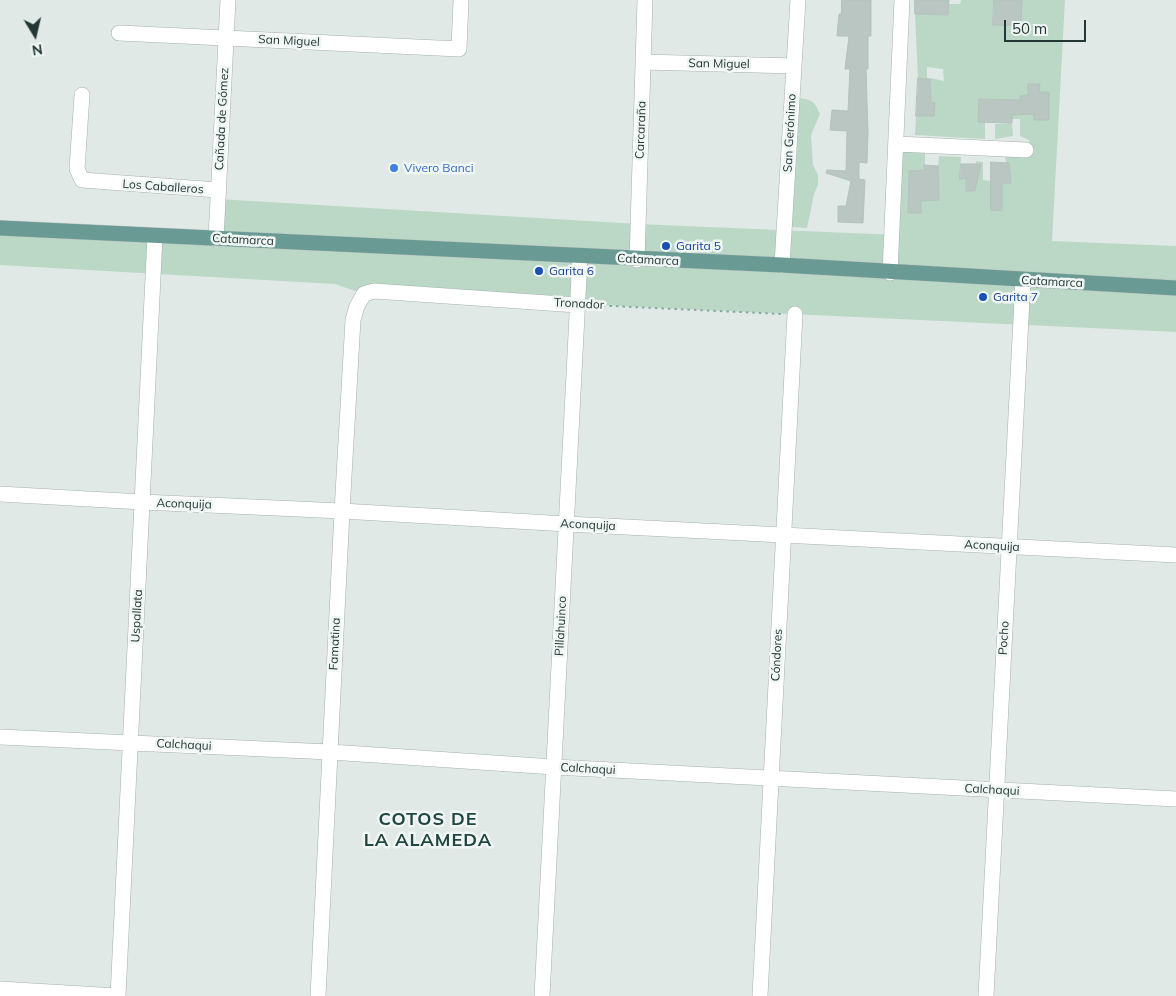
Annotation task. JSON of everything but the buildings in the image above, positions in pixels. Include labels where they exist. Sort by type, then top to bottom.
[{"type":"main road","name":"Catamarca","points":[[0,228],[782,266],[1176,288]]},
{"type":"street","name":"Cañada de Gómez","points":[[216,239],[228,0]]},
{"type":"street","name":"San Miguel","points":[[119,33],[459,49],[461,0]]},
{"type":"street","name":"Carcaraña","points":[[637,260],[645,0]]},
{"type":"street","name":"San Gerónimo","points":[[782,266],[798,0]]},
{"type":"street","points":[[890,273],[902,0]]},
{"type":"street","name":"San Miguel","points":[[643,62],[794,66]]},
{"type":"street","name":"Los Caballeros","points":[[82,95],[77,169],[82,180],[218,190]]},
{"type":"street","points":[[897,144],[1026,150]]},
{"type":"street","name":"Uspallata","points":[[118,996],[155,236]]},
{"type":"street","name":"Pillahuinco","points":[[542,996],[580,257]]},
{"type":"street","name":"Pocho","points":[[986,996],[1023,280]]},
{"type":"street","name":"Tronador","points":[[364,294],[374,291],[577,305]]},
{"type":"street","name":"Famatina","points":[[318,996],[353,320],[357,306],[364,294]]},
{"type":"street","name":"Cóndores","points":[[760,996],[795,314]]},
{"type":"street","name":"Aconquija","points":[[0,494],[1176,555]]},
{"type":"street","name":"Calchaqui","points":[[0,736],[330,752],[554,767],[1176,799]]},
{"type":"street","points":[[0,990],[118,996]]},
{"type":"path","name":"Tronador","points":[[577,305],[795,314]]},
{"type":"green space","points":[[961,0],[994,0],[993,25],[1021,26],[1022,0],[1065,0],[1052,241],[1176,246],[1176,332],[364,294],[335,284],[0,265],[0,228],[215,239],[218,199],[638,224],[897,235],[902,149],[925,150],[925,170],[909,171],[908,213],[921,213],[920,185],[938,166],[939,156],[961,157],[960,178],[966,178],[966,191],[975,191],[977,184],[976,161],[983,162],[983,180],[991,181],[991,210],[1002,211],[1002,183],[1011,182],[1009,163],[1006,163],[1005,156],[1032,151],[1029,140],[1020,136],[1020,119],[1012,119],[1011,100],[979,99],[978,121],[985,122],[985,139],[915,135],[916,116],[934,116],[935,103],[917,102],[918,97],[931,96],[930,78],[944,81],[943,69],[927,67],[927,78],[918,78],[915,14],[948,15],[949,4],[960,4]],"holes":[[[1039,84],[1039,92],[1049,93],[1049,120],[1034,120],[1034,114],[1020,115],[1020,96],[1028,95]]]},
{"type":"green space","points":[[799,98],[812,102],[820,114],[811,135],[813,165],[818,175],[818,185],[814,194],[807,228],[791,227]]},
{"type":"green space","points":[[1012,123],[1013,136],[995,139],[995,124]]},
{"type":"place","name":"Vivero Banci","points":[[394,168]]},
{"type":"place","name":"Garita 5","points":[[666,246]]},
{"type":"place","name":"Garita 6","points":[[539,271]]},
{"type":"place","name":"Garita 7","points":[[983,297]]},
{"type":"district","name":"COTOS DE LA ALAMEDA","points":[[428,830]]}]
